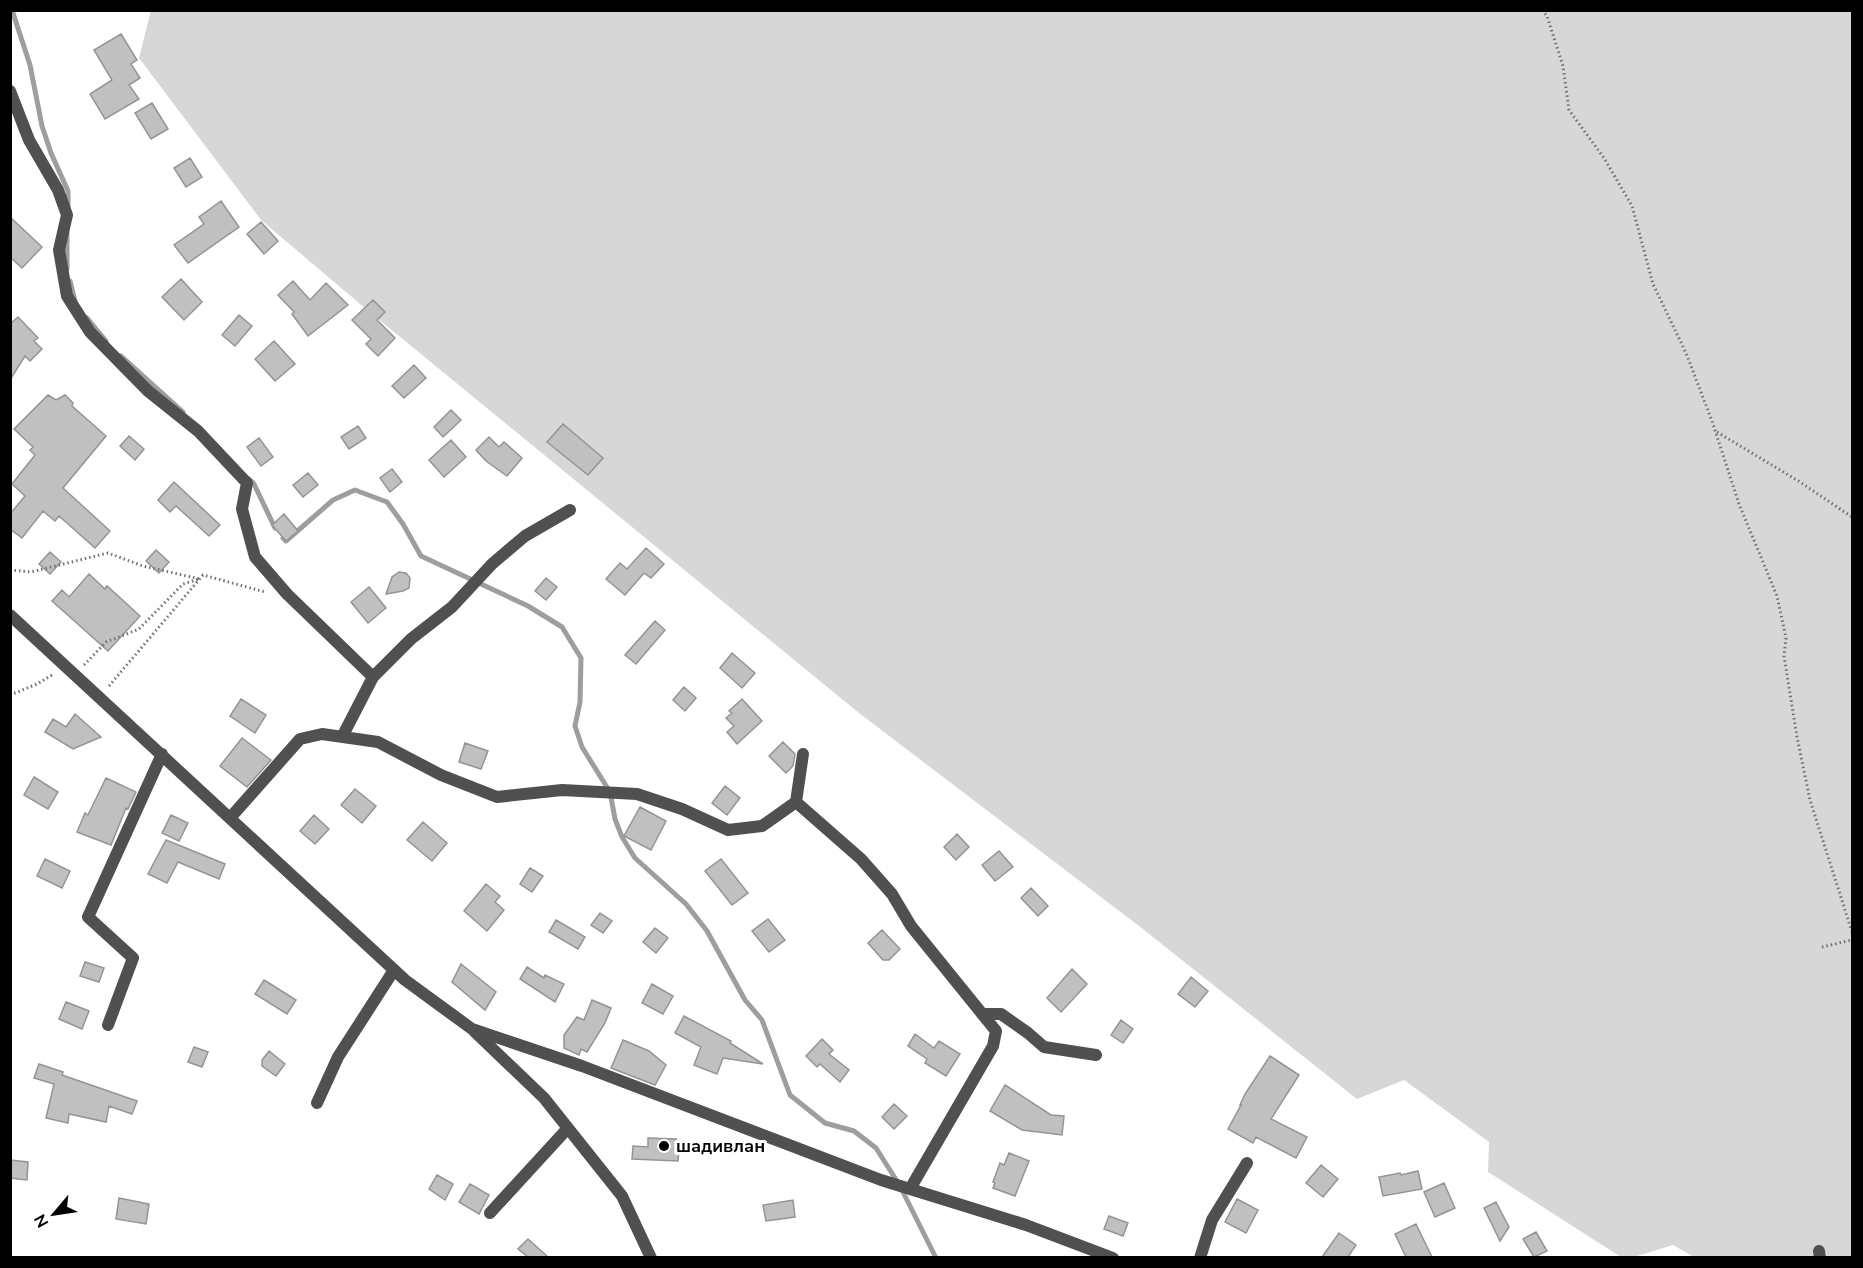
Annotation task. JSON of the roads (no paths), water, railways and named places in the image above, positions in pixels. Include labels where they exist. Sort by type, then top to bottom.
[{"type":"street","points":[[10,91],[29,140],[58,190],[67,215],[59,249],[67,296],[90,332],[148,391],[198,431],[247,483],[242,509],[255,557],[292,600],[373,677]]},
{"type":"street","points":[[342,737],[373,677],[411,639],[452,607],[500,557],[525,537],[570,510]]},
{"type":"street","points":[[10,615],[394,970],[472,1029],[543,1098],[622,1196],[651,1257]]},
{"type":"street","points":[[231,818],[300,739],[322,734],[378,742],[441,775],[497,797],[562,790],[637,794],[682,809],[728,830],[762,826],[796,802],[803,754]]},
{"type":"street","points":[[108,1025],[134,958],[88,917],[162,754]]},
{"type":"street","points":[[796,802],[861,859],[892,894],[911,926],[996,1031],[993,1046],[910,1189]]},
{"type":"street","points":[[317,1103],[338,1057],[394,970]]},
{"type":"street","points":[[982,1014],[1001,1014],[1044,1047],[1096,1055]]},
{"type":"street","points":[[472,1029],[582,1066],[881,1180],[1026,1225],[1113,1257]]},
{"type":"street","points":[[490,1214],[568,1128]]},
{"type":"street","points":[[1200,1257],[1212,1220],[1247,1163]]},
{"type":"waterway","points":[[12,10],[30,65],[42,126],[68,191],[68,206]]},
{"type":"waterway","points":[[67,233],[67,269]]},
{"type":"waterway","points":[[70,281],[75,301]]},
{"type":"waterway","points":[[87,318],[106,341]]},
{"type":"waterway","points":[[121,356],[183,412]]},
{"type":"waterway","points":[[249,479],[254,484],[275,528]]},
{"type":"waterway","points":[[283,538],[286,541],[333,500],[355,490],[387,502],[403,524],[421,556],[528,606],[562,627],[581,658],[580,702],[575,726],[582,747],[610,792],[615,819],[622,837],[635,858],[686,904],[707,931],[745,1000],[762,1020],[790,1095],[825,1123],[854,1131],[876,1148],[900,1186],[936,1258]]},
{"type":"place","name":"шадивлан","points":[[664,1146]]}]
